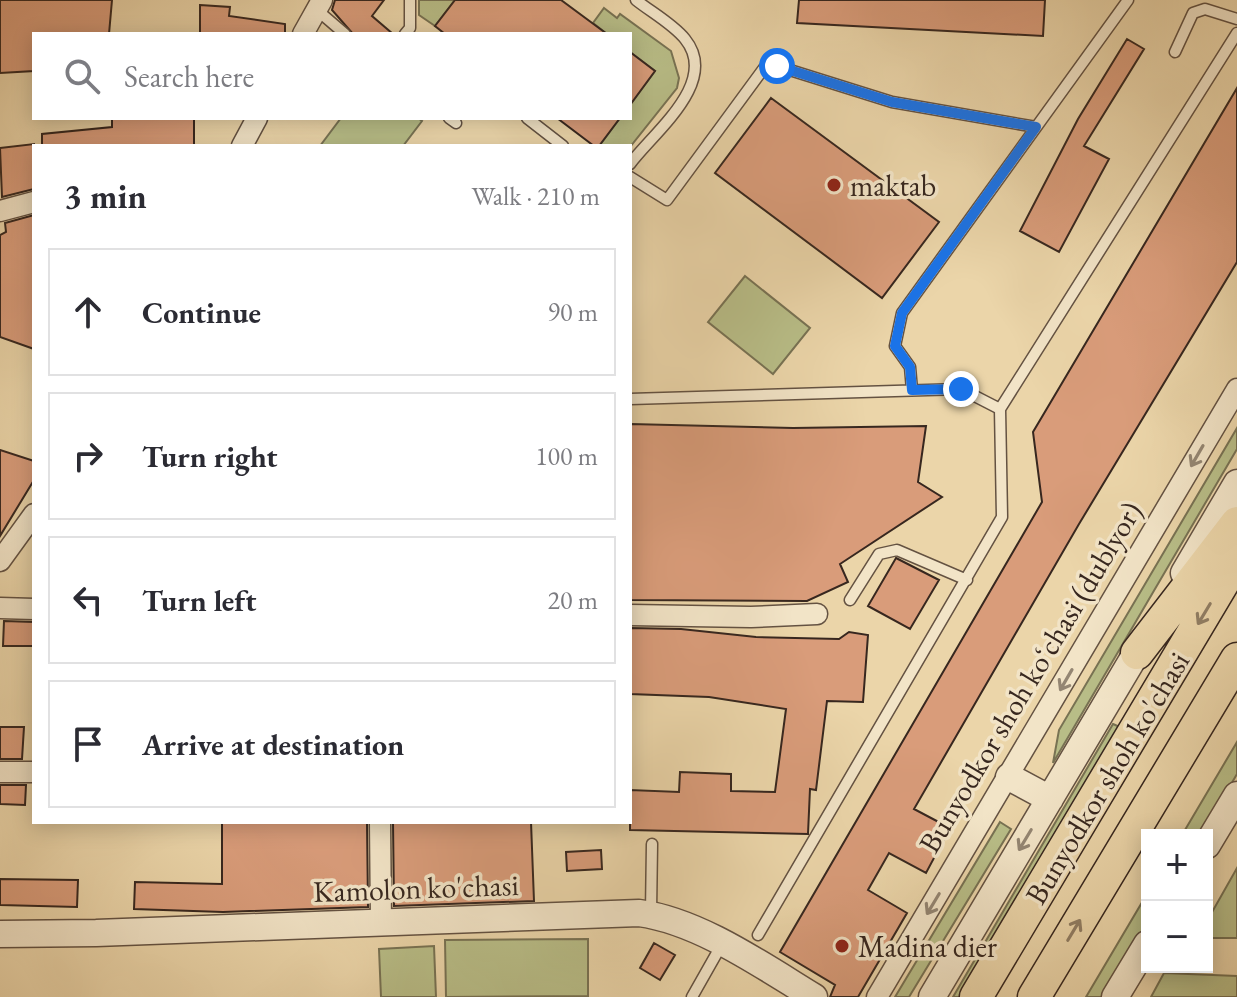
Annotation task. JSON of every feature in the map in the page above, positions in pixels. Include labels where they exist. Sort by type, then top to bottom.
[{"type":"main road","points":[[1137,653],[1237,523]]},
{"type":"main road","name":"Bunyodkor shoh ko'chasi","points":[[976,997],[1237,559]]},
{"type":"main road","name":"Bunyodkor shoh ko'chasi","points":[[1034,997],[1237,659]]},
{"type":"street","points":[[304,32],[319,5]]},
{"type":"street","points":[[243,144],[256,120]]},
{"type":"street","points":[[0,188],[2,210],[32,202]]},
{"type":"street","name":"Bunyodkor shoh koʻchasi (dublyor)","points":[[877,997],[1237,389]]},
{"type":"street","points":[[932,997],[1237,483]]},
{"type":"street","points":[[0,561],[32,517]]},
{"type":"street","points":[[0,608],[32,609]]},
{"type":"street","points":[[632,615],[751,617],[817,614]]},
{"type":"street","points":[[0,772],[32,772]]},
{"type":"street","points":[[1009,777],[1050,799]]},
{"type":"street","points":[[1213,835],[1237,795]]},
{"type":"street","points":[[380,824],[381,921]]},
{"type":"street","name":"Kamolon ko'chasi","points":[[0,934],[622,912],[652,914],[722,944],[814,997]]},
{"type":"street","points":[[1115,997],[1141,954]]},
{"type":"lane","points":[[410,0],[411,32]]},
{"type":"lane","points":[[632,162],[689,95],[695,65],[684,38],[636,0]]},
{"type":"lane","points":[[912,390],[910,367],[895,346],[902,313],[1128,0]]},
{"type":"lane","points":[[319,5],[343,32]]},
{"type":"lane","points":[[1175,52],[1193,13],[1205,9],[1237,19]]},
{"type":"lane","points":[[758,935],[1002,517],[1000,409],[1237,33]]},
{"type":"lane","points":[[632,178],[667,200],[764,68],[777,66],[892,102],[1036,127]]},
{"type":"lane","points":[[530,120],[560,144]]},
{"type":"lane","points":[[632,399],[961,389],[1000,409]]},
{"type":"lane","points":[[850,600],[879,554],[897,550],[967,580]]},
{"type":"lane","points":[[652,844],[652,914]]},
{"type":"lane","points":[[692,997],[722,944]]},
{"type":"green space","points":[[419,0],[455,0],[435,26],[419,15]]},
{"type":"green space","points":[[604,8],[617,18],[620,14],[671,51],[679,78],[677,88],[632,144],[600,144],[618,120],[632,120],[632,102],[655,71],[632,54],[632,32],[604,32],[593,23]]},
{"type":"green space","points":[[340,120],[422,121],[405,144],[322,144]]},
{"type":"green space","points":[[745,276],[810,328],[773,374],[708,322]]},
{"type":"green space","points":[[1237,428],[1237,449],[1053,763],[1059,730]]},
{"type":"green space","points":[[1113,724],[1122,728],[963,997],[953,997]]},
{"type":"green space","points":[[1237,742],[1237,774],[1205,829],[1186,829]]},
{"type":"green space","points":[[1000,822],[1011,829],[909,997],[895,997]]},
{"type":"green space","points":[[1237,868],[1237,938],[1213,938],[1213,910]]},
{"type":"green space","points":[[1141,904],[1141,935],[1104,997],[1086,997]]},
{"type":"green space","points":[[588,939],[588,996],[446,997],[445,940]]},
{"type":"green space","points":[[434,946],[436,997],[381,997],[379,949]]},
{"type":"green space","points":[[1164,973],[1237,976],[1237,997],[1151,997]]},
{"type":"building","points":[[0,0],[112,0],[109,32],[32,32],[32,71],[0,73]]},
{"type":"building","points":[[335,0],[384,0],[372,16],[391,32],[351,32],[332,10]]},
{"type":"building","points":[[455,0],[561,0],[604,32],[442,32],[435,26]]},
{"type":"building","points":[[799,0],[1045,0],[1043,36],[797,23]]},
{"type":"building","points":[[200,5],[230,7],[229,16],[285,24],[285,32],[200,32]]},
{"type":"building","points":[[1127,39],[1144,49],[1084,146],[1109,159],[1059,252],[1020,231],[1078,119]]},
{"type":"building","points":[[632,54],[655,71],[632,102]]},
{"type":"building","points":[[1237,88],[1237,262],[1079,524],[914,809],[950,828],[926,873],[889,853],[868,890],[907,913],[858,997],[830,997],[835,985],[780,952],[1042,502],[1033,432]]},
{"type":"building","points":[[771,98],[939,222],[882,298],[715,173]]},
{"type":"building","points":[[112,120],[194,120],[194,144],[42,144],[42,134],[112,127]]},
{"type":"building","points":[[560,120],[618,120],[600,144],[591,144]]},
{"type":"building","points":[[32,144],[32,190],[2,197],[0,148]]},
{"type":"building","points":[[32,216],[32,348],[0,337],[0,235],[6,232],[5,223]]},
{"type":"building","points":[[632,424],[793,428],[926,426],[918,482],[942,497],[840,564],[848,582],[807,601],[632,600]]},
{"type":"building","points":[[0,450],[32,460],[32,483],[0,536]]},
{"type":"building","points":[[896,558],[939,580],[910,629],[868,606]]},
{"type":"building","points":[[4,621],[32,622],[32,646],[3,646]]},
{"type":"building","points":[[632,628],[681,629],[756,637],[839,639],[849,632],[868,635],[863,702],[827,701],[816,790],[810,789],[808,834],[630,830],[632,790],[679,792],[680,772],[731,774],[731,791],[775,792],[786,709],[709,697],[632,694]]},
{"type":"building","points":[[0,727],[24,727],[22,759],[0,759]]},
{"type":"building","points":[[0,785],[26,785],[25,805],[0,804]]},
{"type":"building","points":[[222,824],[367,824],[368,907],[223,912],[134,909],[135,882],[222,884]]},
{"type":"building","points":[[393,824],[531,824],[534,901],[394,906]]},
{"type":"building","points":[[601,850],[602,869],[567,871],[566,852]]},
{"type":"building","points":[[0,879],[78,880],[77,907],[0,905]]},
{"type":"building","points":[[654,943],[675,955],[660,980],[640,968]]},
{"type":"place","name":"maktab","points":[[834,185]]},
{"type":"place","name":"Madina dier","points":[[842,946]]},
{"type":"route","points":[[777,66],[892,102],[1036,127],[902,313],[895,346],[910,367],[912,390],[961,389]]}]
